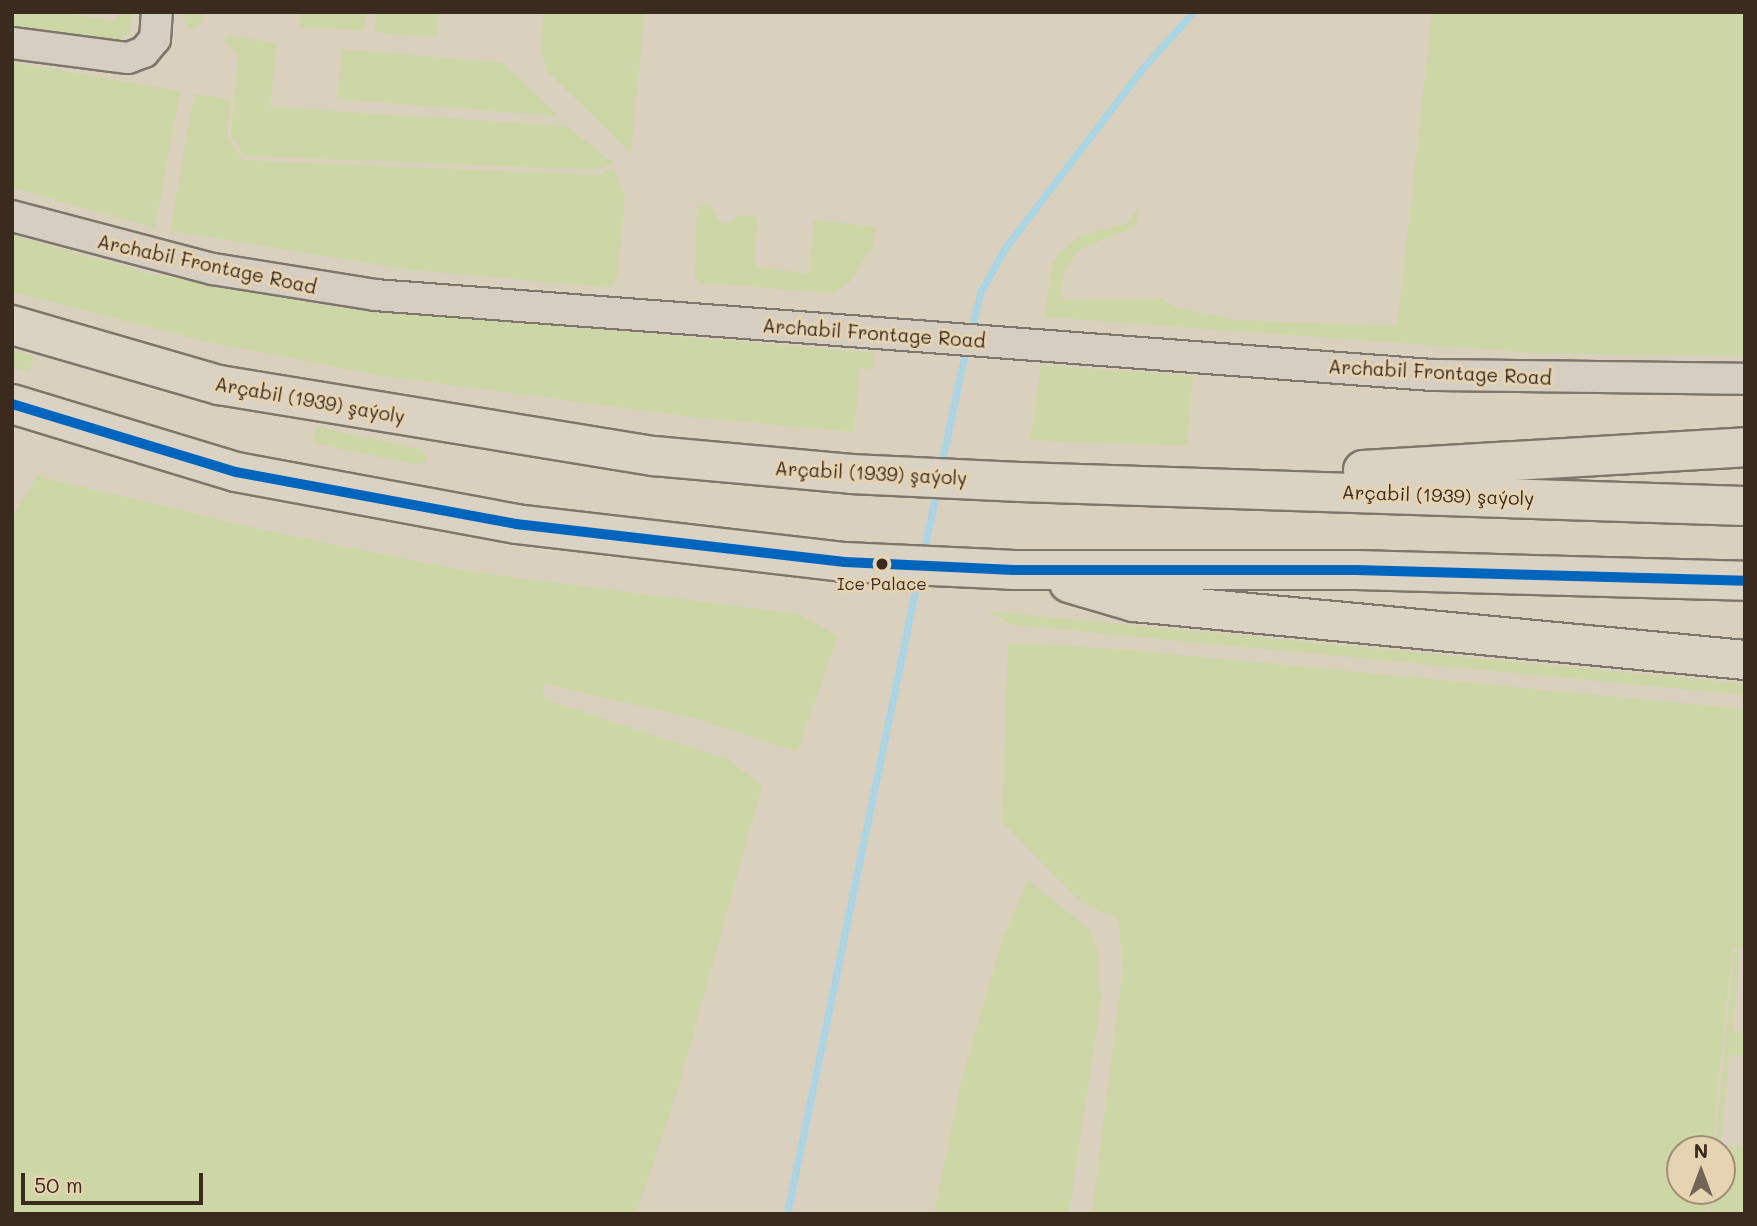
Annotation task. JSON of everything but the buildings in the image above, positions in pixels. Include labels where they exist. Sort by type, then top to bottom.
[{"type":"main road","name":"Arçabil (1939) şaýoly","points":[[12,325],[219,385],[654,456],[851,474],[1745,506]]},
{"type":"main road","points":[[12,404],[236,472],[516,524],[845,562],[1018,570],[1356,570],[1745,581]]},
{"type":"main road","points":[[1032,482],[1359,471],[1745,447]]},
{"type":"main road","points":[[1018,570],[1134,602],[1745,660]]},
{"type":"street","points":[[12,43],[128,58],[144,52],[155,39],[157,12]]},
{"type":"street","name":"Archabil Frontage Road","points":[[12,216],[154,256],[321,289],[631,318],[1040,343],[1432,375],[1745,379]]},
{"type":"street","points":[[12,420],[236,472]]},
{"type":"green space","points":[[12,12],[59,12],[115,21],[118,12],[132,12],[132,19],[129,33],[118,42],[12,32]]},
{"type":"green space","points":[[181,12],[203,12],[204,22],[189,30]]},
{"type":"green space","points":[[301,12],[366,12],[364,31],[300,27]]},
{"type":"green space","points":[[376,12],[439,12],[437,37],[375,32]]},
{"type":"green space","points":[[543,12],[645,12],[631,151],[628,140],[630,152],[547,71],[542,52]]},
{"type":"green space","points":[[1432,12],[1745,12],[1745,356],[1536,353],[1045,317],[1052,265],[1059,253],[1080,236],[1127,223],[1139,207],[1136,226],[1079,250],[1065,270],[1060,290],[1065,300],[1163,299],[1171,306],[1237,320],[1397,326]]},
{"type":"green space","points":[[230,35],[277,44],[270,107],[567,126],[613,163],[595,170],[245,156],[231,135],[238,55],[223,39]]},
{"type":"green space","points":[[342,49],[503,63],[558,116],[337,99]]},
{"type":"green space","points":[[12,62],[180,91],[155,228],[12,188]]},
{"type":"green space","points":[[194,94],[230,99],[227,137],[243,160],[597,175],[614,168],[625,196],[618,274],[612,287],[602,287],[413,270],[170,231]]},
{"type":"green space","points":[[711,204],[720,223],[731,223],[737,215],[757,217],[755,267],[809,274],[814,220],[877,227],[873,245],[849,283],[831,293],[701,283],[695,279],[697,207]]},
{"type":"green space","points":[[12,235],[152,274],[334,307],[874,353],[874,369],[860,369],[854,432],[692,417],[383,376],[207,342],[12,292]]},
{"type":"green space","points":[[12,350],[34,356],[29,372],[12,367]]},
{"type":"green space","points":[[1041,365],[1193,376],[1187,446],[1030,440]]},
{"type":"green space","points":[[317,427],[422,449],[427,461],[418,465],[313,443]]},
{"type":"green space","points":[[37,476],[269,531],[473,572],[798,614],[838,636],[797,752],[696,719],[545,684],[542,698],[728,759],[762,786],[680,1082],[636,1214],[12,1214],[12,518]]},
{"type":"green space","points":[[986,611],[1745,684],[1745,695],[1013,625]]},
{"type":"green space","points":[[1008,644],[1117,649],[1745,709],[1745,949],[1732,949],[1713,1135],[1666,1135],[1666,1205],[1707,1205],[1706,1214],[1092,1214],[1123,968],[1118,918],[1083,904],[1002,822]]},
{"type":"green space","points":[[1028,880],[1089,929],[1099,953],[1101,1001],[1069,1214],[934,1214],[961,1082],[1003,937]]},
{"type":"green space","points":[[1734,951],[1740,951],[1733,1032],[1745,1033],[1745,1056],[1729,1055],[1722,1135],[1716,1135]]},
{"type":"green space","points":[[1736,1146],[1745,1147],[1745,1214],[1709,1214],[1710,1205],[1736,1205]]},
{"type":"waterway","points":[[970,332],[981,291],[1005,248],[1142,69],[1193,12]]},
{"type":"waterway","points":[[941,466],[966,347]]},
{"type":"waterway","points":[[923,555],[937,488]]},
{"type":"waterway","points":[[787,1214],[918,577]]},
{"type":"transit line","points":[[12,404],[236,472],[516,524],[845,562],[1014,570],[1356,570],[1745,581]]},
{"type":"place","name":"Ice Palace","points":[[882,564]]}]
